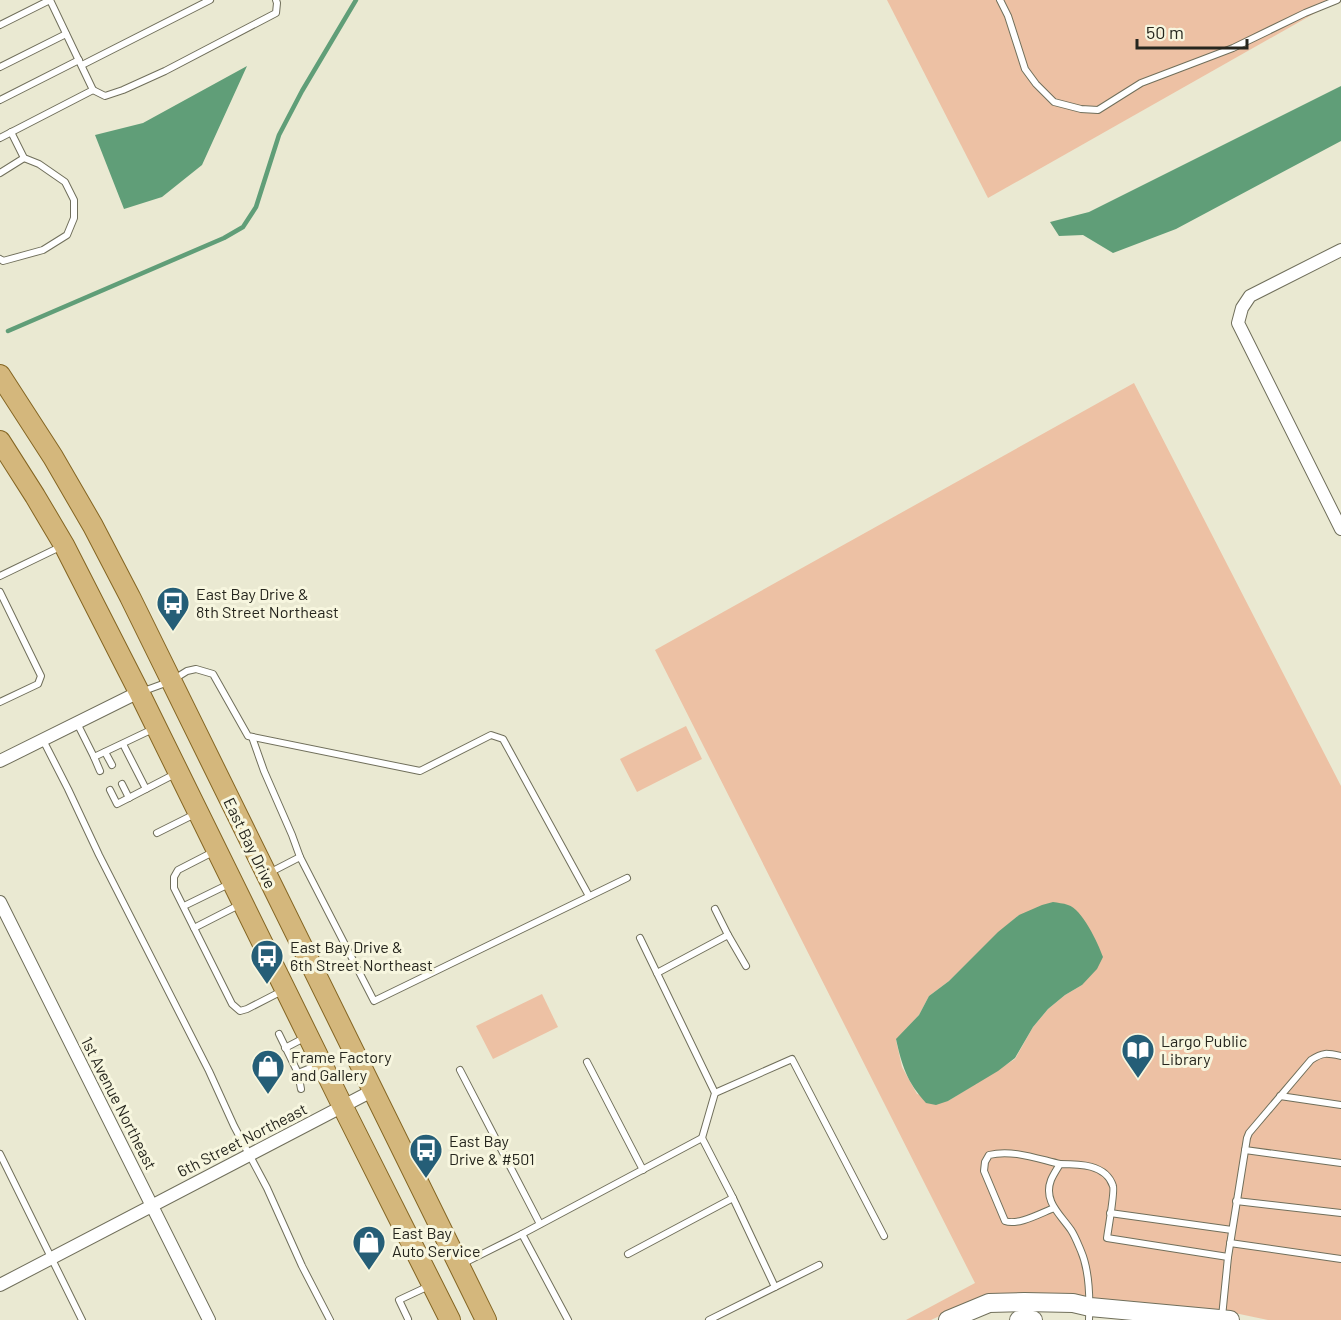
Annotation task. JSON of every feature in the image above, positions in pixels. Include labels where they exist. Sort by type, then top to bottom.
[{"type":"main road","name":"East Bay Drive","points":[[0,375],[53,457],[130,597],[486,1320]]},
{"type":"main road","name":"East Bay Drive","points":[[0,441],[64,545],[450,1320]]},
{"type":"street","points":[[1341,250],[1250,296],[1242,308],[1238,323],[1341,529]]},
{"type":"street","points":[[0,761],[139,692]]},
{"type":"street","name":"1st Avenue Northeast","points":[[0,902],[209,1320]]},
{"type":"street","name":"6th Street Northeast","points":[[0,1285],[372,1091]]},
{"type":"street","points":[[948,1320],[989,1304],[1024,1302],[1073,1303],[1089,1314],[1226,1319]]},
{"type":"street","points":[[1019,1320],[1033,1320]]},
{"type":"lane","points":[[0,25],[50,0],[93,90],[105,96],[165,71],[276,13],[276,0]]},
{"type":"lane","points":[[0,100],[210,0]]},
{"type":"lane","points":[[1000,0],[1008,16],[1025,69],[1036,84],[1054,102],[1082,109],[1098,110],[1141,83],[1233,48],[1337,0]]},
{"type":"lane","points":[[0,67],[66,34]]},
{"type":"lane","points":[[0,138],[93,90]]},
{"type":"lane","points":[[0,259],[3,261],[43,250],[67,235],[74,218],[74,200],[65,182],[39,164],[24,158],[11,132]]},
{"type":"lane","points":[[0,173],[24,158]]},
{"type":"lane","points":[[0,576],[64,545]]},
{"type":"lane","points":[[0,592],[41,676],[38,684],[0,702]]},
{"type":"lane","points":[[139,692],[196,669],[213,674],[248,736],[420,771],[491,735],[503,739],[589,896]]},
{"type":"lane","points":[[77,723],[100,771]]},
{"type":"lane","points":[[94,758],[156,727]]},
{"type":"lane","points":[[252,737],[300,857],[374,1001],[627,878]]},
{"type":"lane","points":[[43,740],[267,1188],[302,1266],[330,1320]]},
{"type":"lane","points":[[123,744],[146,789]]},
{"type":"lane","points":[[105,752],[112,765]]},
{"type":"lane","points":[[110,790],[117,804],[178,772]]},
{"type":"lane","points":[[122,784],[129,798]]},
{"type":"lane","points":[[157,833],[198,812]]},
{"type":"lane","points":[[217,850],[178,870],[174,877],[174,888],[232,1004],[240,1011],[285,989]]},
{"type":"lane","points":[[265,874],[300,857]]},
{"type":"lane","points":[[184,906],[232,882]]},
{"type":"lane","points":[[194,928],[243,904]]},
{"type":"lane","points":[[715,909],[746,966]]},
{"type":"lane","points":[[657,973],[728,935]]},
{"type":"lane","points":[[640,938],[715,1094],[702,1138],[775,1287]]},
{"type":"lane","points":[[279,1034],[298,1073],[301,1089]]},
{"type":"lane","points":[[285,1048],[308,1036]]},
{"type":"lane","points":[[1226,1319],[1228,1257],[1246,1138],[1311,1060],[1325,1053],[1341,1056]]},
{"type":"lane","points":[[715,1094],[792,1059],[884,1236]]},
{"type":"lane","points":[[587,1062],[643,1170]]},
{"type":"lane","points":[[298,1073],[321,1063]]},
{"type":"lane","points":[[460,1070],[540,1224]]},
{"type":"lane","points":[[1280,1096],[1341,1105]]},
{"type":"lane","points":[[459,1265],[702,1138]]},
{"type":"lane","points":[[1245,1150],[1341,1163]]},
{"type":"lane","points":[[1054,1208],[1017,1222],[1005,1221],[984,1171],[990,1155],[998,1153],[1025,1155],[1060,1164],[1094,1167],[1106,1173],[1114,1188],[1107,1238],[1228,1257]]},
{"type":"lane","points":[[0,1154],[82,1320]]},
{"type":"lane","points":[[1060,1164],[1050,1182],[1049,1197],[1054,1208],[1071,1230],[1082,1253],[1087,1272],[1089,1314]]},
{"type":"lane","points":[[628,1254],[733,1198]]},
{"type":"lane","points":[[1236,1201],[1341,1214]]},
{"type":"lane","points":[[1110,1213],[1232,1230]]},
{"type":"lane","points":[[522,1234],[568,1320]]},
{"type":"lane","points":[[1230,1243],[1341,1260]]},
{"type":"lane","points":[[710,1320],[819,1265]]},
{"type":"lane","points":[[408,1319],[399,1300],[432,1284]]},
{"type":"shaded area","points":[[887,0],[1338,0],[988,198]]},
{"type":"shaded area","points":[[247,66],[202,165],[162,197],[124,209],[95,135],[143,123]]},
{"type":"shaded area","points":[[1341,86],[1341,141],[1176,229],[1113,253],[1083,235],[1059,236],[1050,222],[1089,212]]},
{"type":"shaded area","points":[[1134,383],[1341,786],[1341,1320],[1268,1320],[1225,1311],[952,1310],[931,1320],[906,1320],[975,1283],[655,650]],"holes":[[[1019,915],[1082,985],[1048,1009],[1033,1027],[1015,1059],[948,1101],[917,1094],[902,1067],[896,1040],[919,1015],[929,996],[949,981]]]},
{"type":"shaded area","points":[[686,726],[702,759],[637,792],[620,759]]},
{"type":"shaded area","points":[[1053,902],[1066,904],[1073,908],[1084,920],[1103,957],[1097,969],[1082,985],[1048,1009],[1033,1027],[1015,1058],[948,1101],[936,1105],[926,1103],[906,1073],[896,1039],[919,1015],[929,996],[949,981],[998,932],[1019,915]]},
{"type":"shaded area","points":[[542,994],[558,1027],[493,1059],[476,1026]]},
{"type":"waterway","points":[[8,331],[224,238],[243,227],[256,207],[279,135],[302,91],[356,0]]},
{"type":"place","name":"East Bay Drive & 8th Street Northeast","points":[[173,632]]},
{"type":"place","name":"East Bay Drive & 6th Street Northeast","points":[[267,985]]},
{"type":"place","name":"Largo Public Library","points":[[1138,1079]]},
{"type":"place","name":"Frame Factory and Gallery","points":[[268,1095]]},
{"type":"place","name":"East Bay Drive & #501","points":[[426,1179]]},
{"type":"place","name":"East Bay Auto Service","points":[[369,1271]]}]
